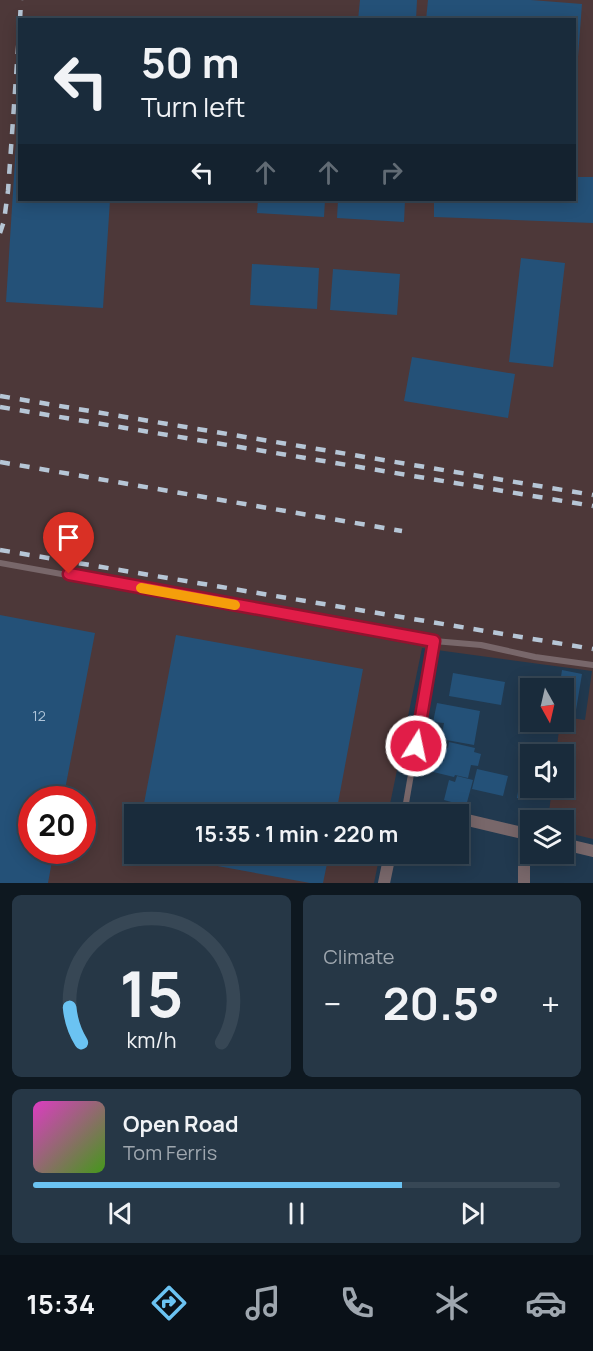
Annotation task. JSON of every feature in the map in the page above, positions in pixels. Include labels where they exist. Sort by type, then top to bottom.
[{"type":"street","points":[[469,820],[520,833]]},
{"type":"street","points":[[574,846],[593,851]]},
{"type":"street","points":[[384,883],[388,864]]},
{"type":"street","points":[[524,883],[526,864]]},
{"type":"lane","points":[[0,563],[434,641],[481,645],[535,657],[593,665]]},
{"type":"lane","points":[[403,804],[434,641]]},
{"type":"shaded area","points":[[0,0],[593,0],[593,839],[574,834],[574,810],[549,810],[551,798],[574,798],[574,744],[557,744],[559,732],[574,732],[574,718],[585,720],[592,671],[422,648],[390,804],[124,804],[124,864],[378,864],[374,883],[0,883]]},
{"type":"building","points":[[360,0],[417,0],[416,18],[358,18]]},
{"type":"building","points":[[428,0],[531,0],[582,4],[576,83],[576,18],[426,18]]},
{"type":"building","points":[[18,113],[18,201],[110,201],[103,308],[6,302]]},
{"type":"building","points":[[576,177],[593,177],[593,223],[434,217],[434,201],[576,201]]},
{"type":"building","points":[[258,201],[325,201],[324,217],[257,213]]},
{"type":"building","points":[[338,201],[405,201],[404,222],[337,218]]},
{"type":"building","points":[[521,258],[565,263],[553,367],[509,362]]},
{"type":"building","points":[[252,264],[319,268],[317,309],[250,305]]},
{"type":"building","points":[[333,269],[400,274],[397,315],[330,310]]},
{"type":"building","points":[[412,357],[515,374],[508,418],[404,401]]},
{"type":"building","points":[[0,615],[95,633],[66,786],[18,786],[18,864],[51,864],[48,883],[0,883]]},
{"type":"building","points":[[176,635],[363,669],[338,804],[144,804]]},
{"type":"building","points":[[562,670],[582,674],[576,710],[574,710],[574,678],[561,678]]},
{"type":"building","points":[[453,673],[505,682],[501,705],[449,696]]},
{"type":"building","points":[[437,703],[480,711],[474,745],[441,739],[444,723],[433,722]]},
{"type":"building","points":[[449,742],[475,748],[474,752],[481,754],[478,766],[471,765],[468,778],[421,769],[427,743],[448,748]]},
{"type":"building","points":[[477,769],[508,776],[503,796],[472,789]]},
{"type":"building","points":[[457,776],[473,780],[467,804],[444,800],[449,780],[455,782]]},
{"type":"building","points":[[520,780],[520,798],[534,798],[534,800],[517,798]]},
{"type":"building","points":[[206,864],[327,864],[323,883],[310,883]]},
{"type":"railway","points":[[20,18],[21,0]]},
{"type":"railway","points":[[0,233],[8,191],[18,48]]},
{"type":"railway","points":[[0,396],[593,495]]},
{"type":"railway","points":[[0,407],[593,506]]},
{"type":"railway","points":[[0,462],[402,531]]},
{"type":"railway","points":[[0,550],[593,649]]},
{"type":"slow traffic","points":[[141,588],[235,605]]},
{"type":"route","points":[[69,574],[434,641],[416,746]]}]
